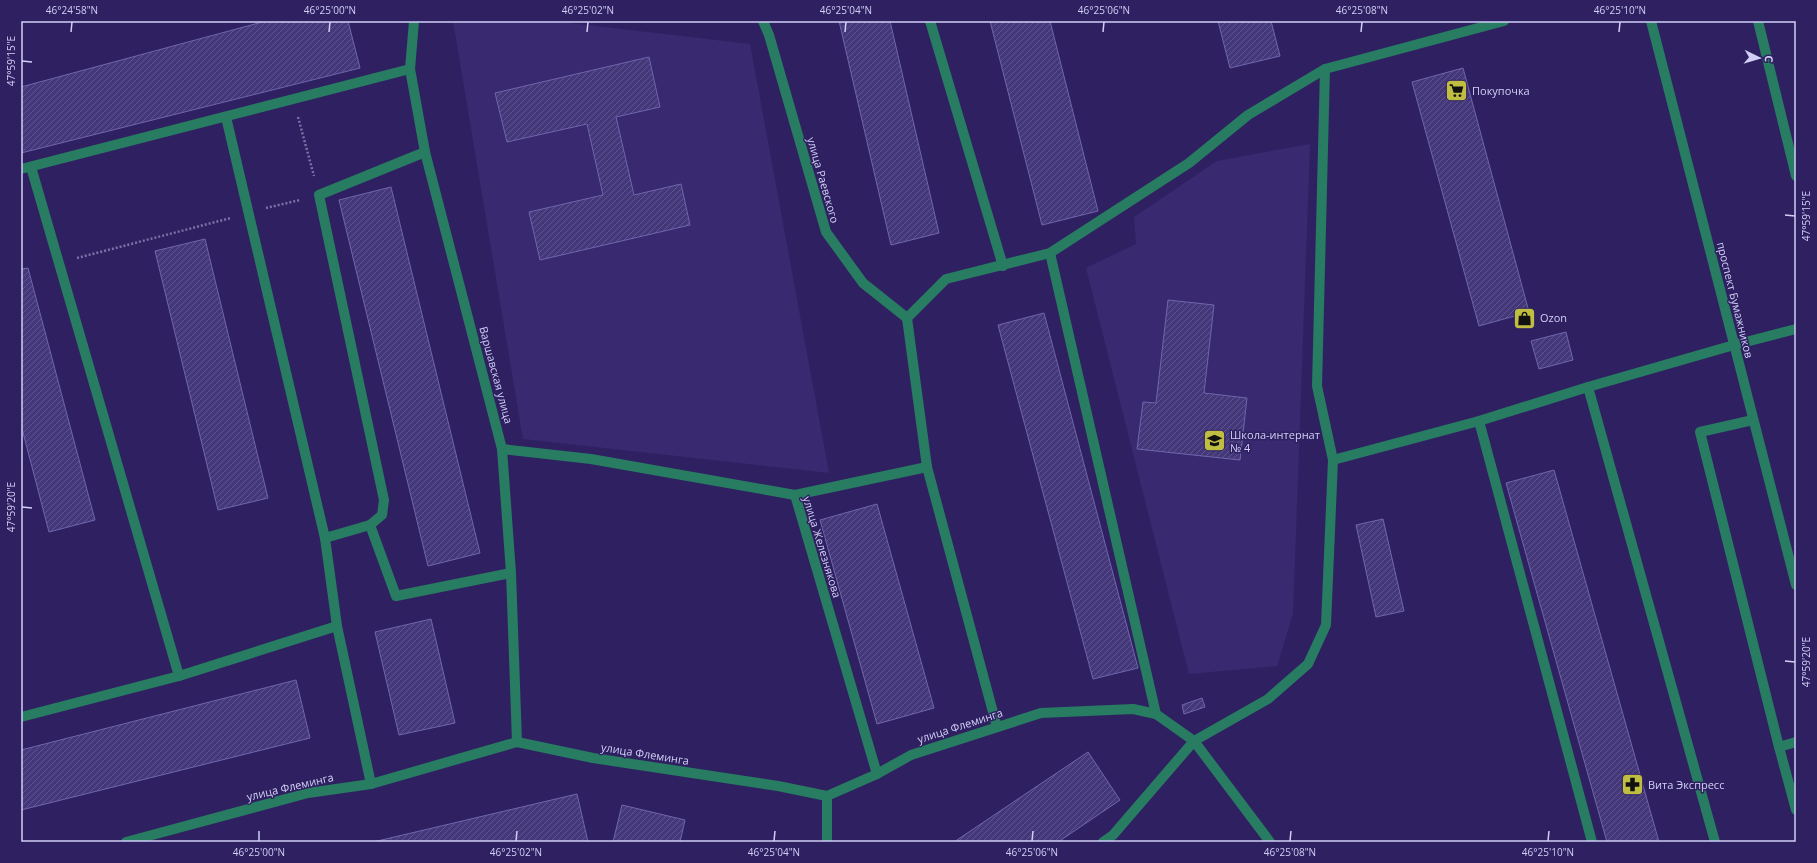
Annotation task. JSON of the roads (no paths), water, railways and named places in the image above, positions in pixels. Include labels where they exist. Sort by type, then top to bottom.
[{"type":"street","name":"Варшавская улица","points":[[414,21],[410,69],[425,152],[502,449],[511,573],[517,742]]},
{"type":"street","name":"улица Раевского","points":[[763,21],[769,35],[826,232],[863,283],[907,318]]},
{"type":"street","points":[[930,21],[1003,266]]},
{"type":"street","points":[[997,727],[928,467],[907,318],[946,279],[1003,266],[1050,253],[1190,163],[1248,115],[1325,69],[1504,21]]},
{"type":"street","name":"проспект Бумажников","points":[[1651,21],[1796,585]]},
{"type":"street","points":[[1758,21],[1796,176]]},
{"type":"street","points":[[21,169],[410,69]]},
{"type":"street","points":[[1103,842],[1113,835],[1194,741],[1268,699],[1308,664],[1326,625],[1333,460],[1317,386],[1325,69]]},
{"type":"street","points":[[226,117],[325,538],[337,626],[370,784]]},
{"type":"street","points":[[325,538],[370,525],[382,515],[384,500],[319,195],[425,152]]},
{"type":"street","points":[[31,167],[179,676]]},
{"type":"street","points":[[1050,253],[1156,714],[1194,741],[1270,842]]},
{"type":"street","points":[[1333,460],[1479,421],[1588,387],[1734,345],[1796,329]]},
{"type":"street","points":[[1588,387],[1715,842]]},
{"type":"street","points":[[1753,420],[1700,432],[1796,810]]},
{"type":"street","points":[[1479,421],[1592,842]]},
{"type":"street","name":"улица Железнякова","points":[[502,449],[591,459],[794,495],[877,774]]},
{"type":"street","points":[[794,495],[928,467]]},
{"type":"street","points":[[370,525],[396,596],[511,573]]},
{"type":"street","points":[[21,717],[179,676],[337,626]]},
{"type":"street","name":"улица Флеминга","points":[[126,842],[308,793],[370,784],[517,742],[593,758],[778,786],[827,796],[877,774],[911,755],[1041,713],[1133,709],[1156,714]]},
{"type":"street","points":[[1779,747],[1796,742]]},
{"type":"street","points":[[827,796],[827,842]]},
{"type":"place","name":"Покупочка","points":[[1456,91]]},
{"type":"place","name":"Ozon","points":[[1525,318]]},
{"type":"place","name":"Школа-интернат № 4","points":[[1215,441]]},
{"type":"place","name":"Вита Экспресс","points":[[1632,785]]}]
